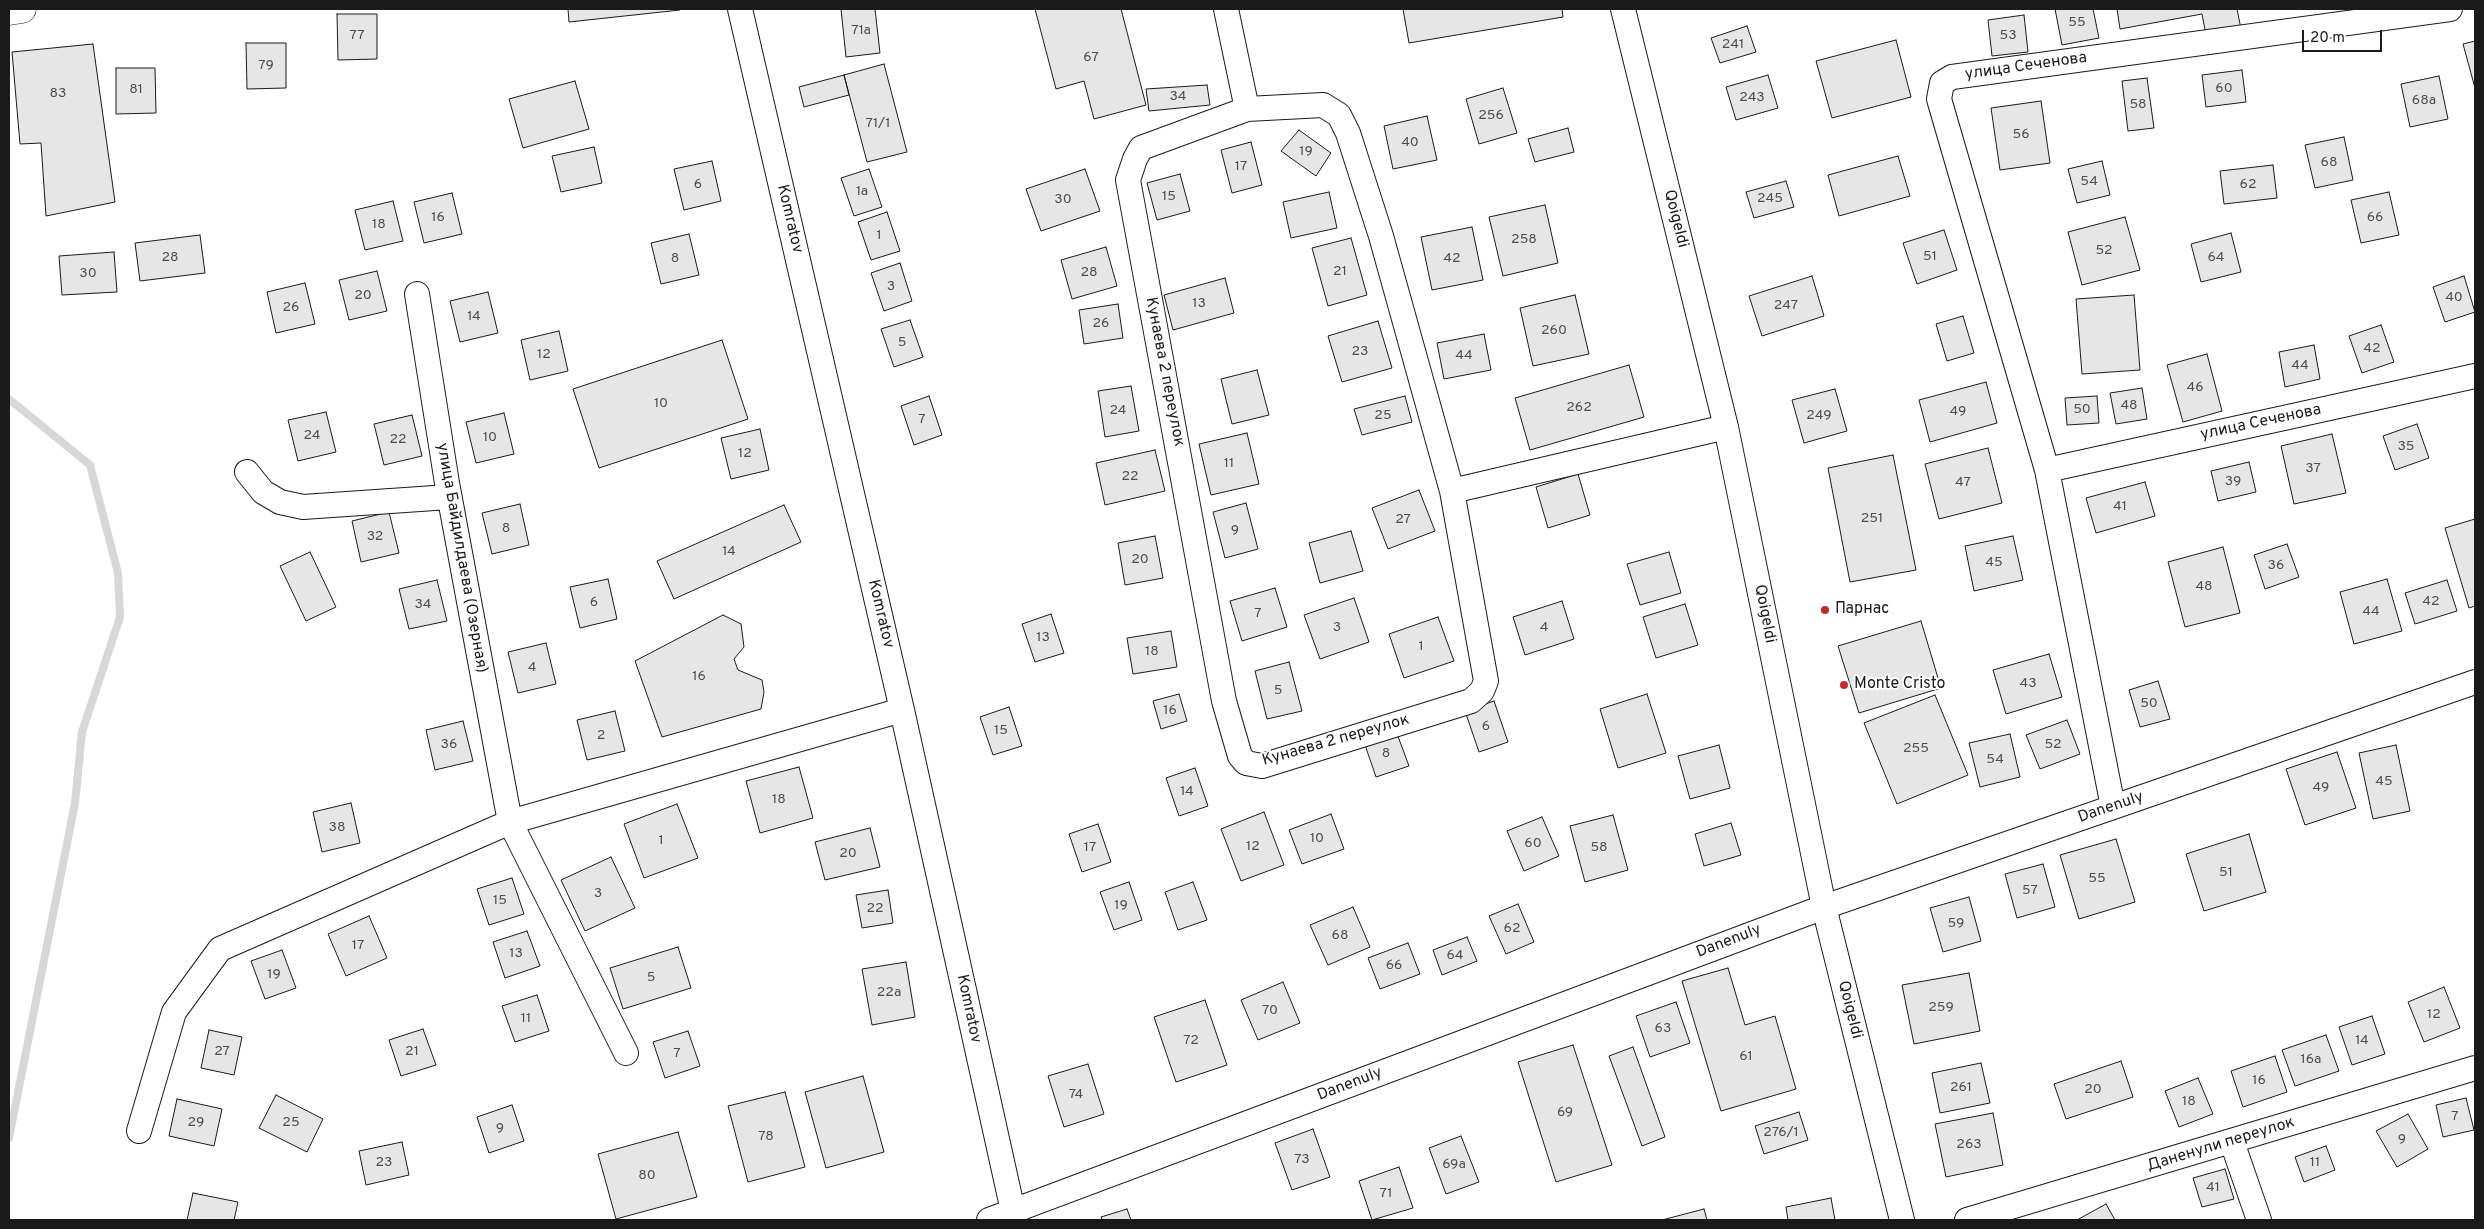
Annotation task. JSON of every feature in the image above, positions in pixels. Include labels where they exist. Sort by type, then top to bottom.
[{"type":"main road","points":[[9,10],[22,9]]},
{"type":"street","name":"Komratov","points":[[740,9],[902,710],[1014,1216]]},
{"type":"street","points":[[1226,9],[1247,109]]},
{"type":"street","name":"Qoigeldi","points":[[1623,9],[1726,427],[1824,907],[1902,1220]]},
{"type":"street","name":"улица Сеченова","points":[[2113,807],[2047,470],[1939,99],[1942,83],[1952,77],[2450,9]]},
{"type":"street","name":"Кунаева 2 переулок","points":[[1323,105],[1339,115],[1348,133],[1381,236],[1452,491],[1486,681],[1482,691],[1471,700],[1262,766],[1246,763],[1240,756],[1224,701],[1128,180],[1141,148],[1247,109],[1323,105]]},
{"type":"street","name":"улица Байдилдаева (Озерная)","points":[[417,294],[449,497],[510,822],[626,1053]]},
{"type":"street","name":"улица Сеченова","points":[[2047,470],[2475,376]]},
{"type":"street","points":[[1452,491],[1726,427]]},
{"type":"street","points":[[247,472],[263,492],[280,502],[303,507],[449,497]]},
{"type":"street","name":"Danenuly","points":[[989,1220],[1014,1216],[1824,907],[2475,682]]},
{"type":"street","points":[[139,1131],[174,1012],[220,949],[510,822],[902,710]]},
{"type":"street","name":"Даненули переулок","points":[[1967,1220],[2475,1068]]},
{"type":"street","points":[[2232,1142],[2259,1220]]},
{"type":"building","points":[[568,9],[680,9],[680,10],[569,22]]},
{"type":"building","points":[[841,9],[875,9],[880,53],[846,57]]},
{"type":"building","points":[[1035,9],[1121,9],[1146,105],[1094,119],[1084,81],[1056,89]]},
{"type":"building","points":[[1403,9],[1562,9],[1563,17],[1409,43]]},
{"type":"building","points":[[2055,9],[2093,9],[2099,38],[2062,45]]},
{"type":"building","points":[[2117,9],[2237,9],[2241,29],[2206,35],[2202,14],[2120,29]]},
{"type":"building","points":[[337,14],[377,14],[377,59],[338,60]]},
{"type":"building","points":[[2024,15],[2028,52],[1992,56],[1988,20]]},
{"type":"building","points":[[1747,26],[1756,52],[1720,63],[1711,38]]},
{"type":"building","points":[[1896,40],[1911,97],[1832,118],[1816,61]]},
{"type":"building","points":[[2475,41],[2475,88],[2463,44]]},
{"type":"building","points":[[246,43],[286,43],[286,88],[247,89]]},
{"type":"building","points":[[93,44],[115,202],[46,216],[41,143],[20,144],[12,52]]},
{"type":"building","points":[[884,64],[907,152],[867,162],[844,75]]},
{"type":"building","points":[[116,68],[155,68],[156,113],[116,114]]},
{"type":"building","points":[[2242,70],[2246,102],[2206,107],[2202,75]]},
{"type":"building","points":[[844,75],[849,95],[804,107],[799,87]]},
{"type":"building","points":[[1768,75],[1778,108],[1736,120],[1726,87]]},
{"type":"building","points":[[2439,76],[2448,119],[2410,127],[2401,84]]},
{"type":"building","points":[[2147,78],[2154,128],[2128,131],[2122,81]]},
{"type":"building","points":[[575,81],[589,129],[523,148],[509,99]]},
{"type":"building","points":[[1207,85],[1210,105],[1149,111],[1146,89]]},
{"type":"building","points":[[1503,88],[1517,133],[1479,144],[1466,99]]},
{"type":"building","points":[[2041,101],[2050,163],[2000,170],[1991,108]]},
{"type":"building","points":[[1427,116],[1437,160],[1393,169],[1384,126]]},
{"type":"building","points":[[1568,128],[1574,152],[1535,162],[1528,139]]},
{"type":"building","points":[[1299,130],[1331,153],[1316,176],[1281,151]]},
{"type":"building","points":[[2344,137],[2353,180],[2315,188],[2305,145]]},
{"type":"building","points":[[1251,142],[1262,185],[1232,193],[1221,150]]},
{"type":"building","points":[[594,147],[602,183],[561,192],[552,156]]},
{"type":"building","points":[[1898,156],[1910,196],[1839,216],[1828,175]]},
{"type":"building","points":[[712,161],[721,201],[684,210],[674,169]]},
{"type":"building","points":[[2102,161],[2110,195],[2077,203],[2068,169]]},
{"type":"building","points":[[2273,165],[2277,198],[2224,204],[2220,171]]},
{"type":"building","points":[[869,169],[882,207],[854,216],[841,178]]},
{"type":"building","points":[[1085,169],[1100,211],[1041,231],[1026,189]]},
{"type":"building","points":[[1180,174],[1190,211],[1157,220],[1147,183]]},
{"type":"building","points":[[1786,181],[1794,207],[1754,218],[1746,192]]},
{"type":"building","points":[[1329,192],[1337,228],[1291,238],[1283,202]]},
{"type":"building","points":[[2389,192],[2399,235],[2361,243],[2351,200]]},
{"type":"building","points":[[452,193],[462,234],[424,243],[414,202]]},
{"type":"building","points":[[393,201],[403,241],[365,250],[355,210]]},
{"type":"building","points":[[1545,205],[1558,263],[1503,276],[1489,217]]},
{"type":"building","points":[[887,212],[900,251],[871,260],[858,222]]},
{"type":"building","points":[[2125,217],[2140,270],[2082,285],[2068,232]]},
{"type":"building","points":[[1472,227],[1483,280],[1432,290],[1421,237]]},
{"type":"building","points":[[1944,230],[1957,270],[1917,284],[1903,243]]},
{"type":"building","points":[[2231,233],[2241,272],[2201,282],[2191,244]]},
{"type":"building","points":[[689,234],[699,275],[661,284],[651,243]]},
{"type":"building","points":[[200,235],[205,273],[140,281],[135,243]]},
{"type":"building","points":[[1351,238],[1367,295],[1328,306],[1312,248]]},
{"type":"building","points":[[1106,247],[1117,286],[1072,299],[1061,260]]},
{"type":"building","points":[[114,252],[117,292],[62,295],[59,256]]},
{"type":"building","points":[[900,263],[912,301],[884,311],[871,273]]},
{"type":"building","points":[[377,271],[387,311],[349,320],[339,280]]},
{"type":"building","points":[[1812,276],[1824,316],[1762,336],[1749,296]]},
{"type":"building","points":[[2464,276],[2475,312],[2445,322],[2433,287]]},
{"type":"building","points":[[1225,278],[1234,313],[1173,330],[1164,295]]},
{"type":"building","points":[[305,283],[315,324],[276,333],[267,292]]},
{"type":"building","points":[[488,292],[498,333],[460,342],[450,301]]},
{"type":"building","points":[[1575,295],[1589,354],[1533,366],[1520,308]]},
{"type":"building","points":[[2134,295],[2140,370],[2082,374],[2076,299]]},
{"type":"building","points":[[1118,304],[1123,338],[1084,344],[1079,310]]},
{"type":"building","points":[[1963,316],[1974,353],[1947,361],[1936,324]]},
{"type":"building","points":[[910,320],[923,357],[894,367],[881,329]]},
{"type":"building","points":[[1378,321],[1392,368],[1342,382],[1328,336]]},
{"type":"building","points":[[2381,325],[2394,362],[2362,373],[2349,336]]},
{"type":"building","points":[[559,331],[568,371],[530,380],[521,340]]},
{"type":"building","points":[[1484,334],[1491,370],[1444,379],[1437,343]]},
{"type":"building","points":[[722,340],[748,419],[599,468],[573,389]]},
{"type":"building","points":[[2314,345],[2320,379],[2285,387],[2279,352]]},
{"type":"building","points":[[2207,354],[2222,411],[2183,422],[2167,365]]},
{"type":"building","points":[[1629,365],[1644,417],[1530,450],[1515,398]]},
{"type":"building","points":[[1257,370],[1269,415],[1232,424],[1221,379]]},
{"type":"building","points":[[1986,382],[1997,423],[1930,442],[1919,400]]},
{"type":"building","points":[[1131,386],[1139,431],[1105,437],[1098,391]]},
{"type":"building","points":[[2142,388],[2147,419],[2116,424],[2110,393]]},
{"type":"building","points":[[1835,389],[1847,431],[1804,443],[1792,400]]},
{"type":"building","points":[[929,396],[942,435],[914,445],[901,406]]},
{"type":"building","points":[[1405,396],[1412,422],[1362,435],[1354,409]]},
{"type":"building","points":[[2097,396],[2099,423],[2067,425],[2065,398]]},
{"type":"building","points":[[326,412],[336,452],[298,461],[288,420]]},
{"type":"building","points":[[504,413],[514,454],[476,463],[466,422]]},
{"type":"building","points":[[412,415],[422,456],[384,465],[374,424]]},
{"type":"building","points":[[2417,424],[2429,458],[2395,470],[2383,436]]},
{"type":"building","points":[[760,429],[769,470],[731,479],[721,438]]},
{"type":"building","points":[[1247,433],[1259,484],[1211,495],[1199,444]]},
{"type":"building","points":[[2332,434],[2346,493],[2294,504],[2281,446]]},
{"type":"building","points":[[1988,448],[2002,503],[1939,519],[1925,464]]},
{"type":"building","points":[[1155,450],[1165,491],[1105,505],[1096,463]]},
{"type":"building","points":[[1893,455],[1916,570],[1850,582],[1828,468]]},
{"type":"building","points":[[2249,462],[2256,492],[2218,501],[2211,471]]},
{"type":"building","points":[[1578,474],[1590,515],[1548,528],[1536,487]]},
{"type":"building","points":[[2145,482],[2155,516],[2096,533],[2086,498]]},
{"type":"building","points":[[1419,490],[1435,531],[1388,549],[1372,508]]},
{"type":"building","points":[[1246,503],[1258,549],[1225,558],[1213,512]]},
{"type":"building","points":[[520,504],[529,545],[492,554],[482,513]]},
{"type":"building","points":[[784,505],[801,542],[674,599],[657,561]]},
{"type":"building","points":[[389,512],[399,553],[361,562],[352,521]]},
{"type":"building","points":[[2475,519],[2475,606],[2469,608],[2445,528]]},
{"type":"building","points":[[1351,531],[1363,571],[1320,583],[1309,543]]},
{"type":"building","points":[[1155,536],[1163,578],[1125,585],[1118,543]]},
{"type":"building","points":[[2013,536],[2023,580],[1974,591],[1965,546]]},
{"type":"building","points":[[2287,544],[2299,577],[2265,589],[2254,555]]},
{"type":"building","points":[[2223,547],[2240,613],[2185,627],[2168,562]]},
{"type":"building","points":[[310,552],[336,607],[306,621],[280,566]]},
{"type":"building","points":[[1669,552],[1681,593],[1640,605],[1627,564]]},
{"type":"building","points":[[608,579],[617,619],[580,628],[570,587]]},
{"type":"building","points":[[2387,579],[2402,631],[2354,644],[2340,592]]},
{"type":"building","points":[[437,580],[447,621],[409,629],[399,589]]},
{"type":"building","points":[[2447,580],[2457,611],[2415,624],[2405,593]]},
{"type":"building","points":[[1275,588],[1287,627],[1242,641],[1230,601]]},
{"type":"building","points":[[1354,598],[1369,642],[1320,659],[1304,615]]},
{"type":"building","points":[[1562,601],[1574,639],[1525,655],[1513,617]]},
{"type":"building","points":[[1685,604],[1698,645],[1656,658],[1643,617]]},
{"type":"building","points":[[1051,614],[1064,653],[1035,662],[1022,624]]},
{"type":"building","points":[[723,615],[741,624],[744,647],[734,659],[738,670],[762,680],[764,692],[761,709],[662,737],[635,661]]},
{"type":"building","points":[[1438,617],[1454,661],[1404,678],[1389,634]]},
{"type":"building","points":[[1921,621],[1941,688],[1859,713],[1838,646]]},
{"type":"building","points":[[1171,631],[1177,667],[1133,674],[1127,638]]},
{"type":"building","points":[[546,643],[556,684],[518,693],[508,652]]},
{"type":"building","points":[[2049,654],[2062,697],[2006,714],[1993,670]]},
{"type":"building","points":[[1289,662],[1302,711],[1267,719],[1255,671]]},
{"type":"building","points":[[2158,681],[2170,719],[2140,727],[2129,690]]},
{"type":"building","points":[[1179,694],[1187,721],[1161,729],[1153,701]]},
{"type":"building","points":[[1647,694],[1666,753],[1618,768],[1600,709]]},
{"type":"building","points":[[1935,695],[1968,775],[1897,804],[1864,723]]},
{"type":"building","points":[[1494,701],[1508,742],[1479,752],[1465,711]]},
{"type":"building","points":[[1009,707],[1022,746],[993,755],[980,717]]},
{"type":"building","points":[[615,711],[625,751],[587,760],[577,720]]},
{"type":"building","points":[[2067,720],[2080,754],[2040,769],[2026,735]]},
{"type":"building","points":[[463,721],[473,761],[435,770],[426,730]]},
{"type":"building","points":[[1396,731],[1409,766],[1376,777],[1364,742]]},
{"type":"building","points":[[2010,734],[2020,777],[1980,787],[1969,743]]},
{"type":"building","points":[[1719,745],[1730,788],[1690,799],[1678,756]]},
{"type":"building","points":[[2396,745],[2410,811],[2373,819],[2359,753]]},
{"type":"building","points":[[2337,752],[2356,808],[2305,825],[2286,769]]},
{"type":"building","points":[[799,767],[813,818],[760,833],[746,781]]},
{"type":"building","points":[[1195,768],[1208,806],[1179,816],[1166,778]]},
{"type":"building","points":[[351,803],[360,843],[322,852],[313,812]]},
{"type":"building","points":[[677,804],[698,858],[644,878],[624,824]]},
{"type":"building","points":[[1264,812],[1284,865],[1241,881],[1221,829]]},
{"type":"building","points":[[1331,814],[1344,849],[1302,864],[1289,830]]},
{"type":"building","points":[[1613,815],[1628,870],[1585,882],[1570,826]]},
{"type":"building","points":[[1542,817],[1559,856],[1524,871],[1507,831]]},
{"type":"building","points":[[1731,823],[1741,855],[1704,866],[1695,834]]},
{"type":"building","points":[[1098,824],[1111,862],[1082,872],[1069,834]]},
{"type":"building","points":[[870,828],[880,867],[825,880],[815,842]]},
{"type":"building","points":[[2249,834],[2266,892],[2204,911],[2186,854]]},
{"type":"building","points":[[2116,839],[2135,902],[2079,919],[2060,855]]},
{"type":"building","points":[[611,857],[635,908],[585,931],[561,880]]},
{"type":"building","points":[[2043,864],[2055,907],[2017,918],[2005,874]]},
{"type":"building","points":[[512,878],[524,914],[489,925],[477,889]]},
{"type":"building","points":[[1129,882],[1142,920],[1114,930],[1100,892]]},
{"type":"building","points":[[1193,882],[1207,920],[1178,930],[1165,892]]},
{"type":"building","points":[[888,890],[893,923],[862,928],[856,895]]},
{"type":"building","points":[[1969,897],[1981,941],[1943,952],[1930,908]]},
{"type":"building","points":[[1518,904],[1534,942],[1506,954],[1489,916]]},
{"type":"building","points":[[1353,907],[1370,947],[1328,965],[1310,925]]},
{"type":"building","points":[[369,916],[387,958],[346,976],[328,934]]},
{"type":"building","points":[[527,931],[540,966],[505,978],[493,942]]},
{"type":"building","points":[[1467,937],[1477,961],[1442,975],[1433,950]]},
{"type":"building","points":[[1408,943],[1420,974],[1380,989],[1368,958]]},
{"type":"building","points":[[678,947],[691,988],[623,1009],[610,968]]},
{"type":"building","points":[[282,950],[296,988],[265,999],[251,961]]},
{"type":"building","points":[[906,962],[915,1017],[872,1025],[862,969]]},
{"type":"building","points":[[1728,968],[1745,1025],[1775,1016],[1796,1089],[1721,1111],[1682,981]]},
{"type":"building","points":[[1969,973],[1980,1031],[1914,1044],[1902,985]]},
{"type":"building","points":[[1283,982],[1300,1023],[1258,1040],[1241,1000]]},
{"type":"building","points":[[2444,987],[2460,1028],[2424,1042],[2408,1002]]},
{"type":"building","points":[[537,995],[549,1031],[515,1042],[502,1006]]},
{"type":"building","points":[[1205,1000],[1227,1065],[1176,1082],[1154,1017]]},
{"type":"building","points":[[1676,1002],[1690,1043],[1650,1057],[1636,1016]]},
{"type":"building","points":[[2372,1016],[2385,1054],[2352,1065],[2339,1027]]},
{"type":"building","points":[[423,1029],[436,1065],[401,1076],[389,1040]]},
{"type":"building","points":[[209,1030],[242,1037],[234,1075],[201,1068]]},
{"type":"building","points":[[688,1031],[700,1066],[665,1078],[653,1042]]},
{"type":"building","points":[[2326,1035],[2339,1071],[2295,1086],[2282,1050]]},
{"type":"building","points":[[1573,1045],[1612,1165],[1556,1182],[1518,1062]]},
{"type":"building","points":[[1633,1047],[1665,1137],[1642,1146],[1609,1056]]},
{"type":"building","points":[[2275,1056],[2287,1092],[2243,1107],[2231,1071]]},
{"type":"building","points":[[2121,1061],[2133,1097],[2066,1119],[2054,1084]]},
{"type":"building","points":[[1981,1063],[1990,1103],[1940,1113],[1932,1073]]},
{"type":"building","points":[[1088,1064],[1104,1114],[1064,1127],[1048,1076]]},
{"type":"building","points":[[863,1076],[884,1152],[826,1168],[805,1092]]},
{"type":"building","points":[[2198,1078],[2213,1114],[2179,1127],[2165,1091]]},
{"type":"building","points":[[785,1092],[805,1167],[748,1182],[728,1106]]},
{"type":"building","points":[[276,1095],[323,1119],[307,1152],[259,1128]]},
{"type":"building","points":[[2466,1098],[2474,1130],[2443,1137],[2436,1105]]},
{"type":"building","points":[[177,1099],[222,1109],[214,1146],[169,1136]]},
{"type":"building","points":[[512,1105],[524,1141],[489,1153],[477,1117]]},
{"type":"building","points":[[1799,1112],[1808,1140],[1764,1154],[1755,1126]]},
{"type":"building","points":[[1993,1113],[2003,1165],[1946,1177],[1935,1124]]},
{"type":"building","points":[[2408,1114],[2428,1149],[2397,1167],[2376,1131]]},
{"type":"building","points":[[1313,1129],[1330,1177],[1292,1190],[1275,1143]]},
{"type":"building","points":[[678,1132],[697,1197],[616,1219],[598,1154]]},
{"type":"building","points":[[1461,1136],[1479,1182],[1446,1194],[1429,1148]]},
{"type":"building","points":[[402,1142],[409,1175],[366,1185],[359,1151]]},
{"type":"building","points":[[2326,1146],[2335,1170],[2304,1182],[2295,1157]]},
{"type":"building","points":[[1399,1167],[1413,1208],[1372,1220],[1359,1181]]},
{"type":"building","points":[[2225,1169],[2234,1199],[2202,1207],[2193,1178]]},
{"type":"building","points":[[193,1193],[238,1202],[234,1220],[187,1220]]},
{"type":"building","points":[[1831,1198],[1835,1220],[1788,1220],[1786,1207]]},
{"type":"building","points":[[2106,1204],[2115,1220],[2077,1220]]},
{"type":"building","points":[[1127,1209],[1131,1220],[1102,1220],[1101,1217]]},
{"type":"building","points":[[1704,1209],[1707,1220],[1662,1220]]},
{"type":"waterway","points":[[9,399],[90,465],[118,573],[120,617],[82,732],[75,803],[9,1138]]},
{"type":"place","name":"Парнас","points":[[1825,610]]},
{"type":"place","name":"Monte Cristo","points":[[1844,685]]}]
